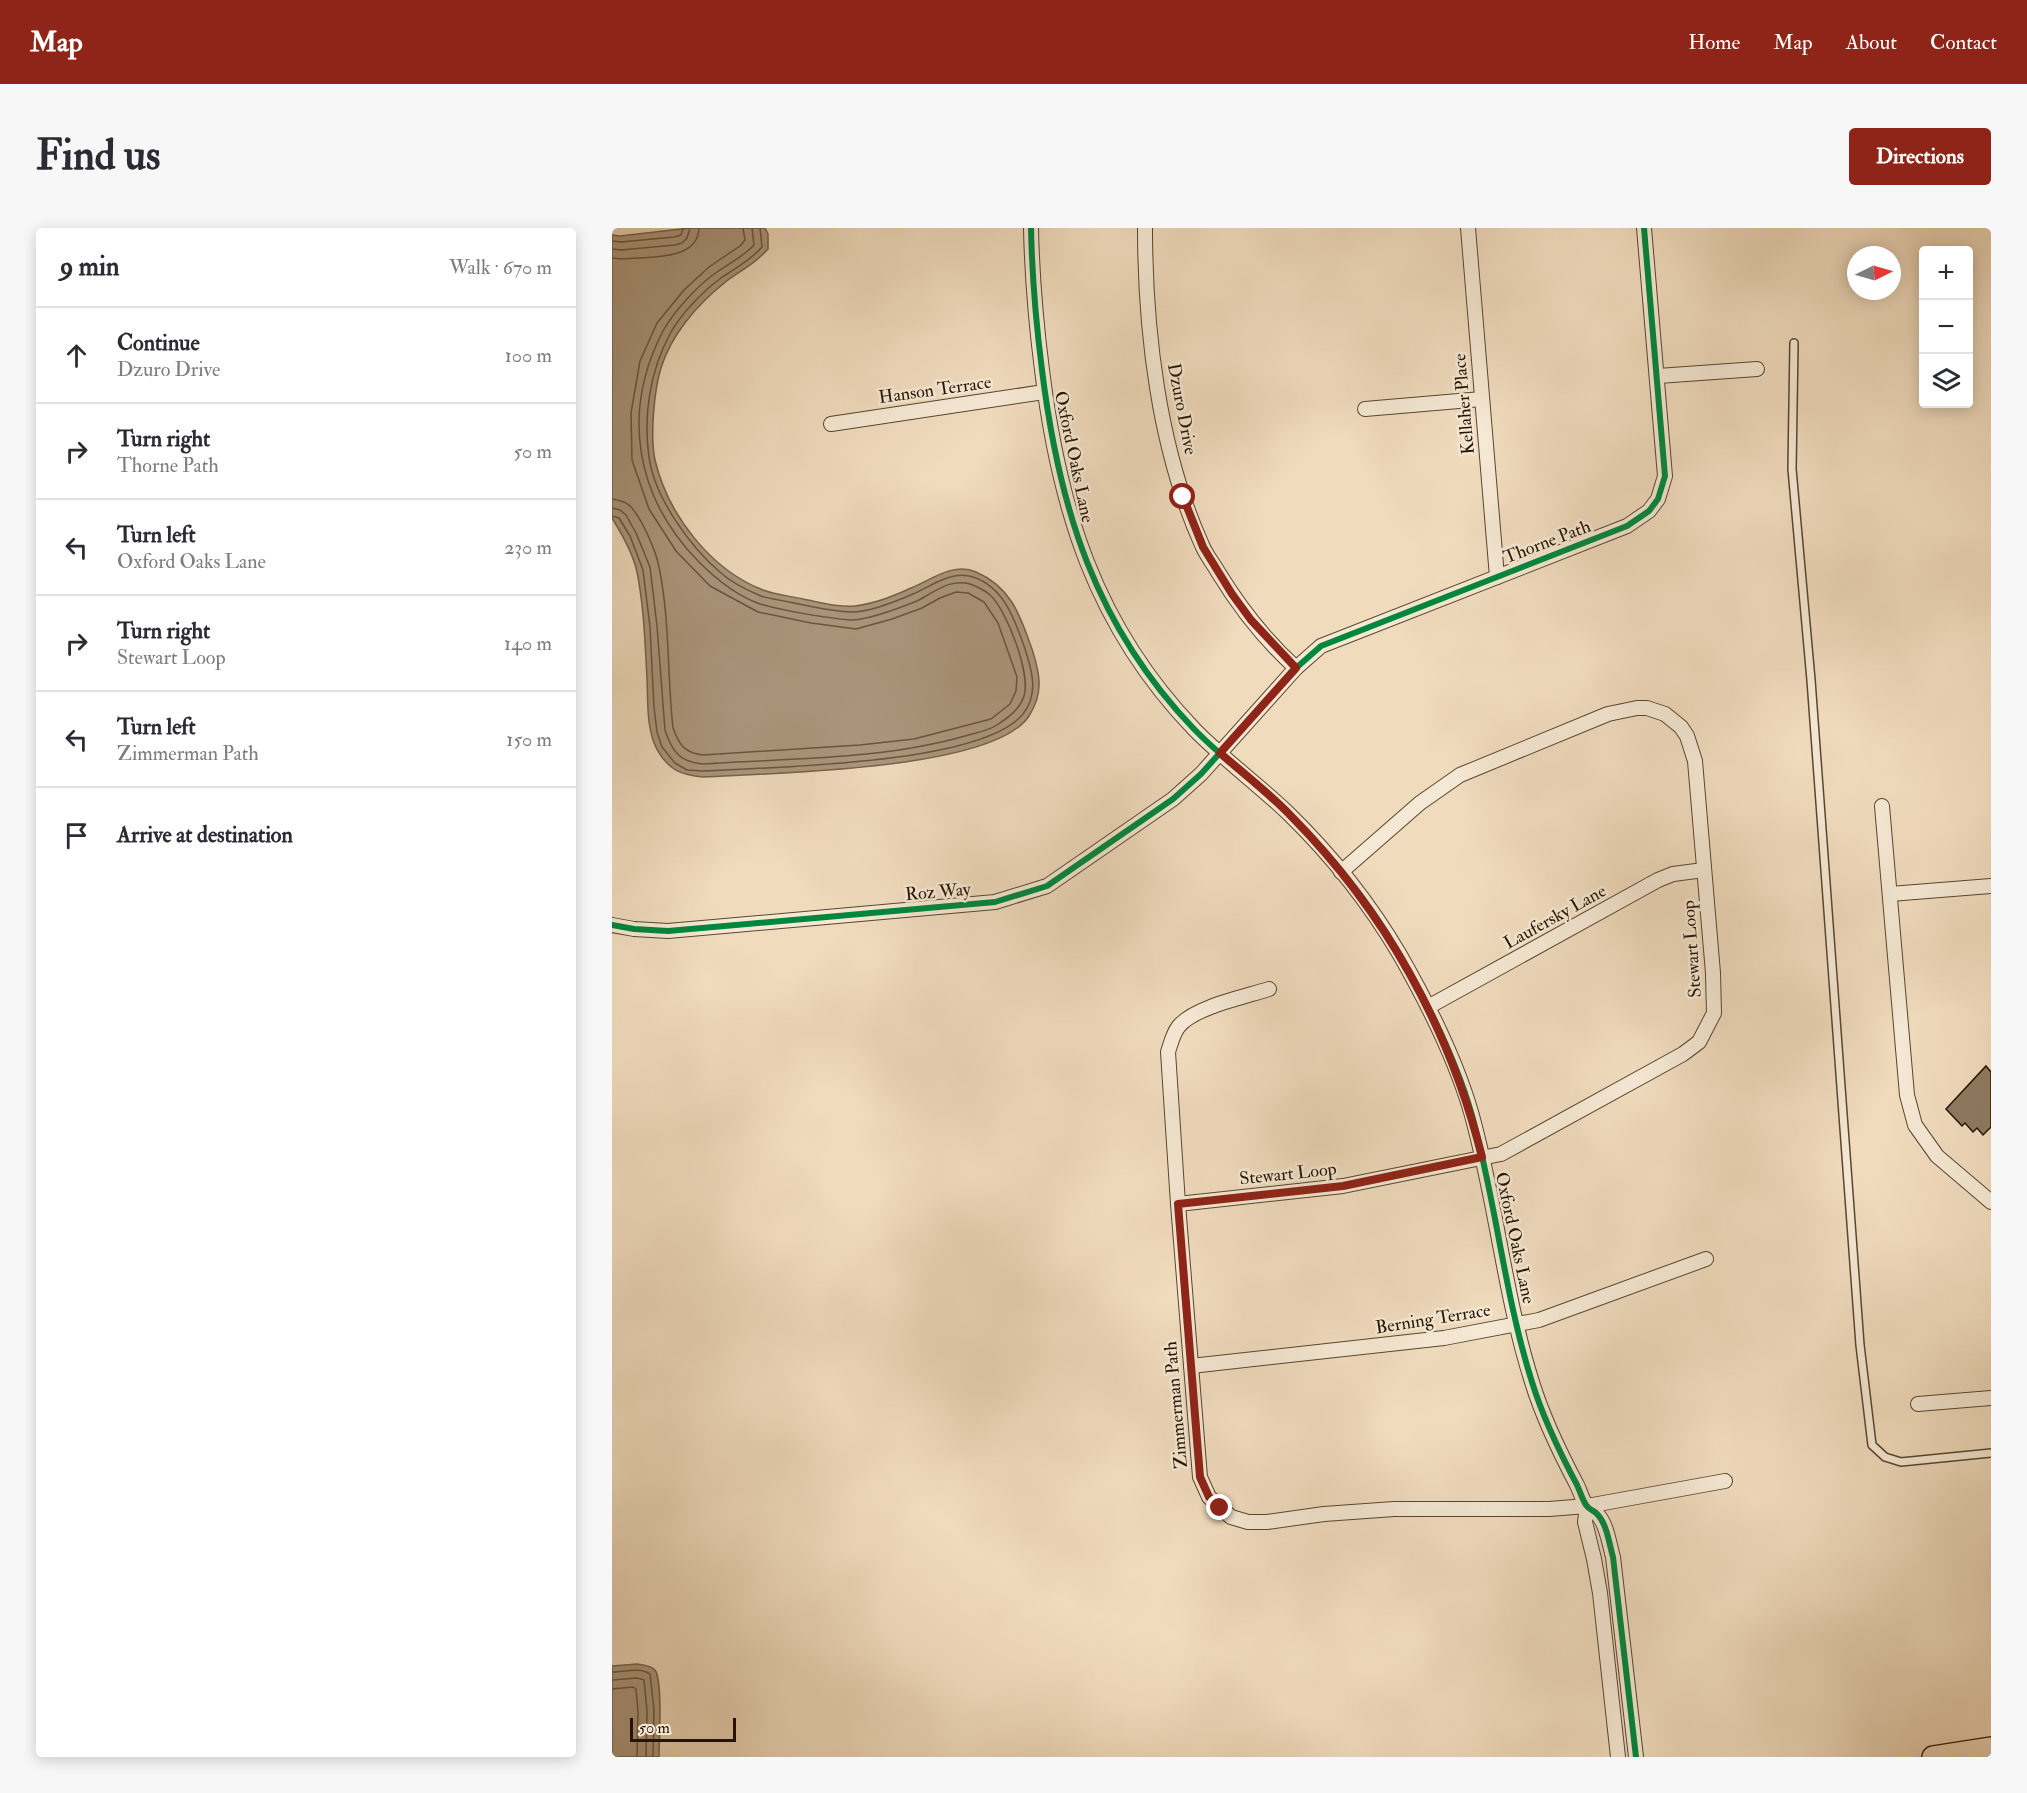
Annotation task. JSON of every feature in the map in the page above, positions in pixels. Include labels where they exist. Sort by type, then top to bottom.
[{"type":"main road","points":[[1933,1757],[1991,1748]]},
{"type":"street","name":"Oxford Oaks Lane","points":[[1031,228],[1037,334],[1044,392],[1061,485],[1075,534],[1097,589],[1120,633],[1157,687],[1195,730],[1289,814],[1341,872],[1385,932],[1428,1007],[1466,1097],[1482,1157],[1522,1350],[1539,1404],[1549,1431],[1587,1506],[1599,1516],[1613,1557],[1636,1757]]},
{"type":"street","name":"Dzuro Drive","points":[[1145,228],[1152,344],[1170,450],[1183,497],[1203,547],[1232,594],[1251,620],[1296,668]]},
{"type":"street","name":"Kellaher Place","points":[[1468,228],[1497,577]]},
{"type":"street","name":"Thorne Path","points":[[1220,753],[1296,668],[1321,646],[1627,526],[1649,511],[1658,499],[1665,476],[1644,228]]},
{"type":"street","points":[[1658,376],[1757,369]]},
{"type":"street","name":"Hanson Terrace","points":[[831,424],[1044,392]]},
{"type":"street","points":[[1365,409],[1482,399]]},
{"type":"street","name":"Stewart Loop","points":[[1178,1204],[1343,1186],[1501,1154],[1683,1054],[1699,1042],[1714,1013],[1715,999],[1695,761],[1687,736],[1681,727],[1665,714],[1647,708],[1637,708],[1608,714],[1460,774],[1420,803],[1341,872]]},
{"type":"street","name":"Roz Way","points":[[612,925],[668,931],[994,902],[1022,895],[1047,886],[1173,799],[1220,753]]},
{"type":"street","points":[[1882,806],[1907,1095],[1915,1125],[1937,1156],[1991,1202]]},
{"type":"street","name":"Laufersky Lane","points":[[1428,1007],[1658,880],[1673,874],[1704,870]]},
{"type":"street","points":[[1890,894],[1991,886]]},
{"type":"street","name":"Zimmerman Path","points":[[1269,989],[1200,1011],[1179,1026],[1168,1052],[1167,1065],[1200,1477],[1209,1497],[1231,1517],[1248,1522],[1267,1522],[1324,1514],[1394,1509],[1549,1509],[1587,1506],[1725,1481]]},
{"type":"street","name":"Berning Terrace","points":[[1191,1366],[1444,1338],[1539,1320],[1706,1259]]},
{"type":"street","points":[[1918,1404],[1991,1398]]},
{"type":"street","name":"Oxford Oaks Lane","points":[[1587,1506],[1585,1522],[1594,1559],[1605,1632],[1618,1757]]},
{"type":"street","points":[[1605,1632],[1623,1629]]},
{"type":"lane","points":[[1794,343],[1792,469],[1811,680],[1860,1345],[1872,1444],[1885,1457],[1901,1462],[1991,1453]]},
{"type":"water","points":[[690,228],[765,228],[768,234],[768,249],[723,284],[695,311],[678,332],[661,368],[656,388],[654,414],[655,460],[661,481],[681,520],[709,555],[744,581],[773,593],[829,604],[849,606],[876,602],[942,573],[959,569],[967,569],[988,578],[1013,603],[1032,649],[1039,675],[1039,691],[1034,707],[1029,716],[1007,734],[972,748],[927,758],[877,766],[777,774],[695,776],[671,767],[658,751],[651,734],[648,716],[644,625],[637,572],[630,551],[612,518],[612,235]]},
{"type":"water","points":[[637,1664],[651,1667],[657,1676],[660,1698],[659,1757],[612,1757],[612,1666]]},
{"type":"building","points":[[1986,1066],[1991,1072],[1991,1127],[1983,1135],[1977,1128],[1973,1132],[1965,1123],[1962,1126],[1946,1109]]},
{"type":"cycle path","points":[[1031,228],[1033,282],[1049,421],[1071,517],[1087,563],[1107,607],[1131,649],[1160,690],[1194,729],[1289,814],[1335,863],[1363,899],[1388,936],[1431,1012],[1465,1091],[1480,1145],[1514,1315],[1532,1382],[1552,1434],[1583,1500],[1601,1519],[1609,1540],[1613,1557],[1636,1757]]},
{"type":"cycle path","points":[[612,925],[668,931],[995,902],[1047,886],[1173,799],[1201,774],[1296,668],[1321,646],[1627,526],[1649,511],[1658,499],[1665,476],[1644,228]]},
{"type":"route","points":[[1183,497],[1203,547],[1232,594],[1281,655],[1296,668],[1220,753],[1289,814],[1314,840],[1341,872],[1385,932],[1411,975],[1443,1039],[1469,1107],[1482,1157],[1343,1186],[1178,1204],[1200,1477],[1209,1497],[1220,1508]]}]
